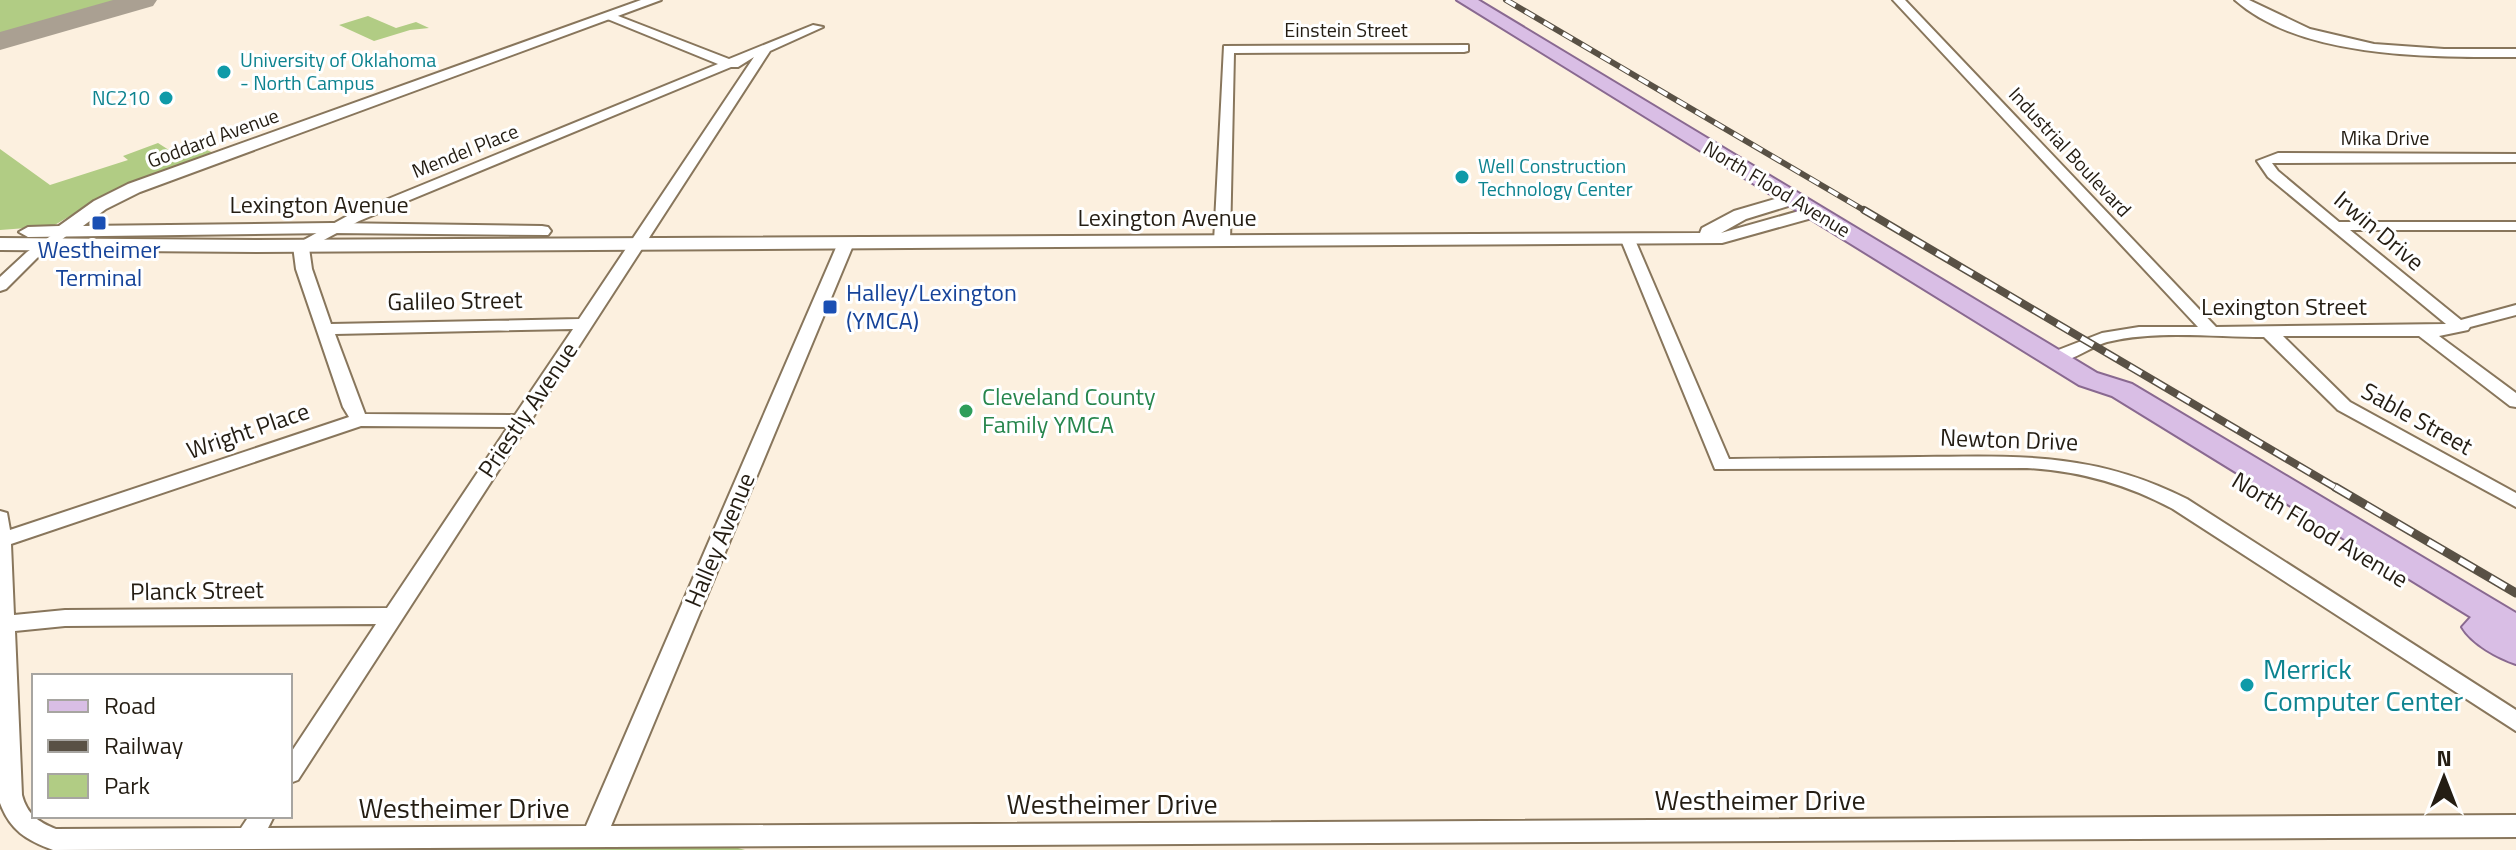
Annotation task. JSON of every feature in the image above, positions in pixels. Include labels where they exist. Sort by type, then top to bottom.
[{"type":"main road","name":"North Flood Avenue","points":[[1466,0],[2088,379],[2122,390],[2516,629]]},
{"type":"main road","name":"North Flood Avenue","points":[[2088,379],[2100,396],[2516,651]]},
{"type":"street","name":"Goddard Avenue","points":[[64,231],[100,205],[134,188],[654,0]]},
{"type":"street","name":"Industrial Boulevard","points":[[1899,0],[2211,331]]},
{"type":"street","points":[[2241,0],[2292,29],[2356,46],[2401,52],[2516,53]]},
{"type":"street","points":[[609,16],[752,69]]},
{"type":"street","name":"Mendel Place","points":[[301,246],[332,228],[817,27]]},
{"type":"street","name":"Priestly Avenue","points":[[292,770],[766,48]]},
{"type":"street","name":"Einstein Street","points":[[1222,242],[1228,49],[1464,48]]},
{"type":"street","name":"Mika Drive","points":[[2267,169],[2264,161],[2278,157],[2516,158]]},
{"type":"street","name":"Irwin Drive","points":[[2267,169],[2444,316],[2462,327]]},
{"type":"street","name":"Lexington Avenue","points":[[0,244],[301,246],[1722,238],[1803,205]]},
{"type":"street","points":[[2334,226],[2516,226]]},
{"type":"street","name":"Lexington Avenue","points":[[0,234],[332,228],[554,231],[638,244]]},
{"type":"street","points":[[0,286],[64,231]]},
{"type":"street","name":"Newton Drive","points":[[1628,240],[1722,465],[2037,462],[2074,466],[2121,478],[2180,504],[2516,722]]},
{"type":"street","name":"Halley Avenue","points":[[594,837],[846,243]]},
{"type":"street","points":[[301,246],[304,269],[360,420]]},
{"type":"street","name":"Lexington Street","points":[[2054,358],[2102,338],[2125,333],[2423,331],[2462,327],[2516,310]]},
{"type":"street","name":"Galileo Street","points":[[326,329],[586,324]]},
{"type":"street","points":[[2423,331],[2516,402]]},
{"type":"street","name":"Sable Street","points":[[2269,332],[2344,406],[2516,501]]},
{"type":"street","name":"Wright Place","points":[[1,540],[360,420],[520,421]]},
{"type":"street","name":"Westheimer Drive","points":[[0,518],[10,795],[14,813],[22,826],[55,840],[248,839],[388,844],[594,837],[791,843],[1510,841],[2516,826]]},
{"type":"street","name":"Planck Street","points":[[4,624],[65,618],[392,616]]},
{"type":"street","points":[[248,839],[261,818]]},
{"type":"green space","points":[[0,0],[131,0],[0,37]]},
{"type":"green space","points":[[368,16],[396,28],[416,22],[429,28],[410,30],[374,41],[339,25]]},
{"type":"green space","points":[[158,143],[172,152],[199,147],[214,153],[92,203],[53,226],[0,230],[0,149],[50,185],[128,160],[123,156]]},
{"type":"green space","points":[[420,846],[738,848],[745,850],[403,850]]},
{"type":"taxiway","points":[[0,41],[143,0]]},
{"type":"railway","points":[[1506,0],[1867,212]]},
{"type":"railway","points":[[1864,210],[2338,489]]},
{"type":"railway","points":[[2335,487],[2516,593]]},
{"type":"place","name":"University of Oklahoma - North Campus","points":[[224,72]]},
{"type":"place","name":"NC210","points":[[166,98]]},
{"type":"place","name":"Well Construction Technology Center","points":[[1462,177]]},
{"type":"place","name":"Westheimer Terminal","points":[[99,223]]},
{"type":"place","name":"Halley/Lexington (YMCA)","points":[[830,307]]},
{"type":"place","name":"Cleveland County Family YMCA","points":[[966,411]]},
{"type":"place","name":"Merrick Computer Center","points":[[2247,685]]}]
